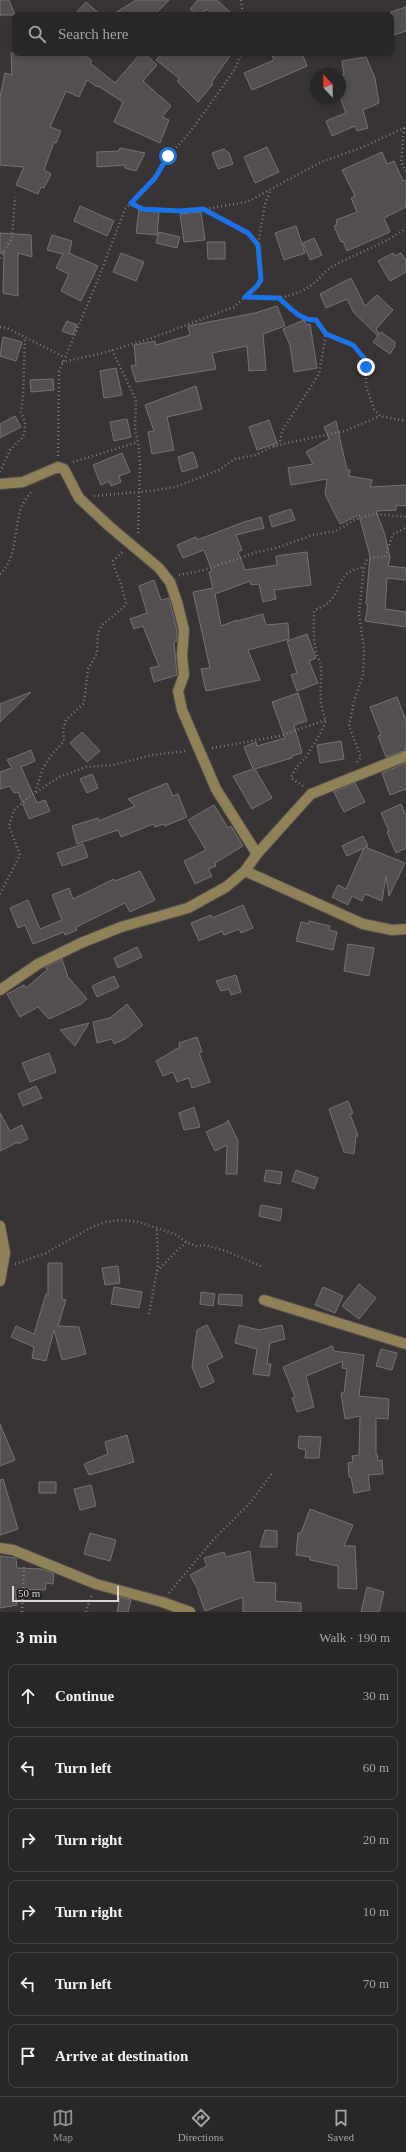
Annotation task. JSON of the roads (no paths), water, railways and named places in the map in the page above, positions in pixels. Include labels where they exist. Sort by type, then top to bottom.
[{"type":"street","points":[[0,484],[23,482],[58,467],[64,469],[79,498],[108,526],[135,546],[159,568],[166,577],[177,602],[184,630],[182,656],[184,675],[178,691],[182,710],[216,789],[257,854]]},
{"type":"street","points":[[0,990],[38,964],[81,943],[121,927],[188,908],[226,887],[245,871],[257,854],[311,794],[406,756]]},
{"type":"street","points":[[245,871],[363,924],[392,930],[406,929]]},
{"type":"street","points":[[0,1226],[5,1253],[0,1281]]},
{"type":"street","points":[[264,1300],[406,1344]]},
{"type":"street","points":[[0,1548],[25,1555],[96,1584],[162,1602],[190,1612]]}]
